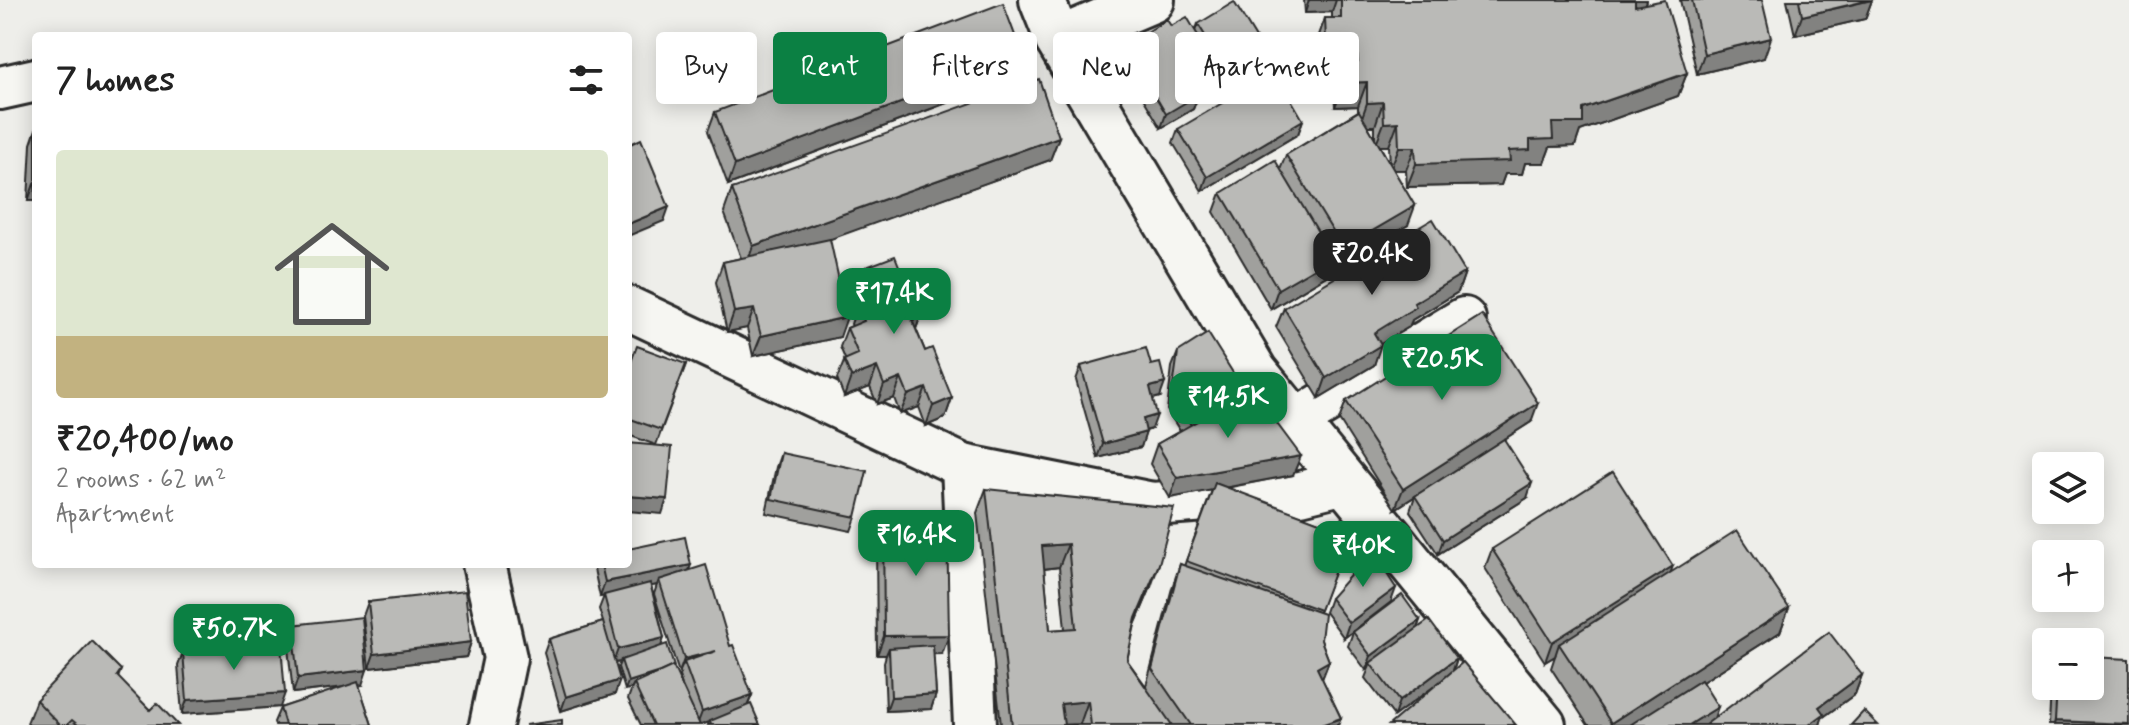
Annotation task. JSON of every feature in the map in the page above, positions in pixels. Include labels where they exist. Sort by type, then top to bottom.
[{"type":"main road","points":[[1042,0],[1055,32]]},
{"type":"main road","points":[[1077,32],[1152,0]]},
{"type":"main road","points":[[1096,104],[1255,372],[1543,725]]},
{"type":"street","points":[[0,88],[32,81]]},
{"type":"street","points":[[632,310],[963,466],[1153,504],[1300,493],[1345,482]]},
{"type":"street","points":[[1295,421],[1464,319]]},
{"type":"street","points":[[963,466],[975,725]]},
{"type":"street","points":[[485,568],[505,658],[491,725]]},
{"type":"building","points":[[1341,0],[1635,0],[1635,6],[1665,0],[1687,73],[1583,109],[1583,123],[1552,123],[1553,139],[1530,140],[1530,150],[1509,151],[1510,161],[1416,164],[1415,147],[1399,147],[1398,122],[1384,123],[1383,102],[1367,103],[1367,82],[1359,82],[1359,32],[1326,32],[1325,18],[1341,18]]},
{"type":"building","points":[[1692,0],[1762,0],[1771,38],[1704,54]]},
{"type":"building","points":[[1799,0],[1870,0],[1802,16]]},
{"type":"building","points":[[1234,2],[1252,32],[1203,32],[1198,24]]},
{"type":"building","points":[[1003,3],[1014,32],[926,32]]},
{"type":"building","points":[[1187,17],[1196,32],[1175,32],[1175,104],[1183,104],[1166,114],[1159,102],[1159,32],[1147,32],[1167,20],[1171,26]]},
{"type":"building","points":[[903,41],[903,102],[735,165],[715,112],[736,104],[757,104],[757,96],[773,90],[773,104],[887,104],[887,47]]},
{"type":"building","points":[[1037,80],[1059,137],[753,246],[732,189],[969,104],[1037,104]]},
{"type":"building","points":[[1221,104],[1294,104],[1303,120],[1207,177],[1178,129]]},
{"type":"building","points":[[1359,111],[1415,206],[1343,248],[1286,155]]},
{"type":"building","points":[[641,139],[669,207],[632,222],[632,143]]},
{"type":"building","points":[[1275,160],[1333,257],[1278,289],[1221,193]]},
{"type":"building","points":[[1433,219],[1465,272],[1414,303],[1416,307],[1374,333],[1381,345],[1326,378],[1284,308]]},
{"type":"building","points":[[830,239],[847,317],[761,336],[754,309],[734,312],[723,262]]},
{"type":"building","points":[[895,256],[920,318],[912,320],[925,351],[932,348],[952,398],[933,406],[926,388],[908,395],[901,378],[884,385],[877,367],[851,377],[844,360],[858,354],[847,328],[864,321],[858,304],[866,301],[860,286],[872,281],[866,267]]},
{"type":"building","points":[[1482,315],[1538,403],[1403,489],[1346,401]]},
{"type":"building","points":[[1208,333],[1245,392],[1191,425],[1172,395],[1178,352]]},
{"type":"building","points":[[637,346],[686,364],[661,430],[632,419],[632,359]]},
{"type":"building","points":[[1146,348],[1151,365],[1160,363],[1165,383],[1150,387],[1157,415],[1143,419],[1146,432],[1103,444],[1081,366]]},
{"type":"building","points":[[1252,390],[1301,456],[1177,478],[1157,444]]},
{"type":"building","points":[[1504,439],[1532,483],[1443,540],[1415,496]]},
{"type":"building","points":[[632,443],[672,447],[667,499],[632,496]]},
{"type":"building","points":[[781,453],[867,471],[856,517],[771,499]]},
{"type":"building","points":[[1613,472],[1673,566],[1552,642],[1492,549]]},
{"type":"building","points":[[1215,483],[1349,533],[1320,610],[1186,561]]},
{"type":"building","points":[[986,489],[1174,508],[1159,564],[1136,618],[1127,660],[1172,725],[1091,725],[1088,701],[1061,704],[1064,725],[1012,725]],"holes":[[[1068,544],[1076,628],[1050,630],[1042,546]]]},
{"type":"building","points":[[883,521],[947,521],[949,635],[884,636]]},
{"type":"building","points":[[1737,530],[1789,608],[1611,723],[1559,644]]},
{"type":"building","points":[[685,537],[691,565],[605,582],[602,568],[632,568],[632,548]]},
{"type":"building","points":[[1372,551],[1396,588],[1349,623],[1330,598]]},
{"type":"building","points":[[1180,564],[1324,614],[1321,640],[1329,661],[1317,668],[1341,718],[1321,725],[1191,725],[1152,669]]},
{"type":"building","points":[[706,565],[730,646],[733,645],[752,695],[702,712],[684,662],[716,651],[684,659],[659,580]]},
{"type":"building","points":[[650,583],[664,638],[618,649],[604,595]]},
{"type":"building","points":[[465,591],[471,642],[374,654],[368,602]]},
{"type":"building","points":[[1402,595],[1420,620],[1371,656],[1353,632]]},
{"type":"building","points":[[362,617],[367,670],[298,678],[292,625]]},
{"type":"building","points":[[1429,620],[1457,658],[1399,701],[1370,663]]},
{"type":"building","points":[[603,622],[620,680],[566,697],[549,639]]},
{"type":"building","points":[[1829,632],[1862,675],[1819,707],[1824,714],[1809,725],[1705,725]]},
{"type":"building","points":[[92,641],[121,670],[117,676],[150,710],[157,703],[178,725],[78,725],[72,720],[67,725],[60,725],[36,700]]},
{"type":"building","points":[[667,644],[674,667],[628,682],[621,660]]},
{"type":"building","points":[[281,645],[285,693],[187,700],[183,652]]},
{"type":"building","points":[[933,645],[936,694],[891,697],[889,648]]},
{"type":"building","points":[[2104,658],[2129,659],[2129,724],[2055,721],[2056,700],[2104,700]]},
{"type":"building","points":[[1463,662],[1516,725],[1389,725]]},
{"type":"building","points":[[673,666],[700,725],[653,725],[634,684]]},
{"type":"building","points":[[1701,680],[1718,707],[1689,725],[1630,725]]},
{"type":"building","points":[[358,682],[372,725],[285,725],[280,708]]},
{"type":"building","points":[[751,704],[760,725],[711,725],[710,721]]},
{"type":"building","points":[[1864,711],[1878,725],[1851,725]]},
{"type":"building","points":[[562,720],[562,725],[525,725]]}]
